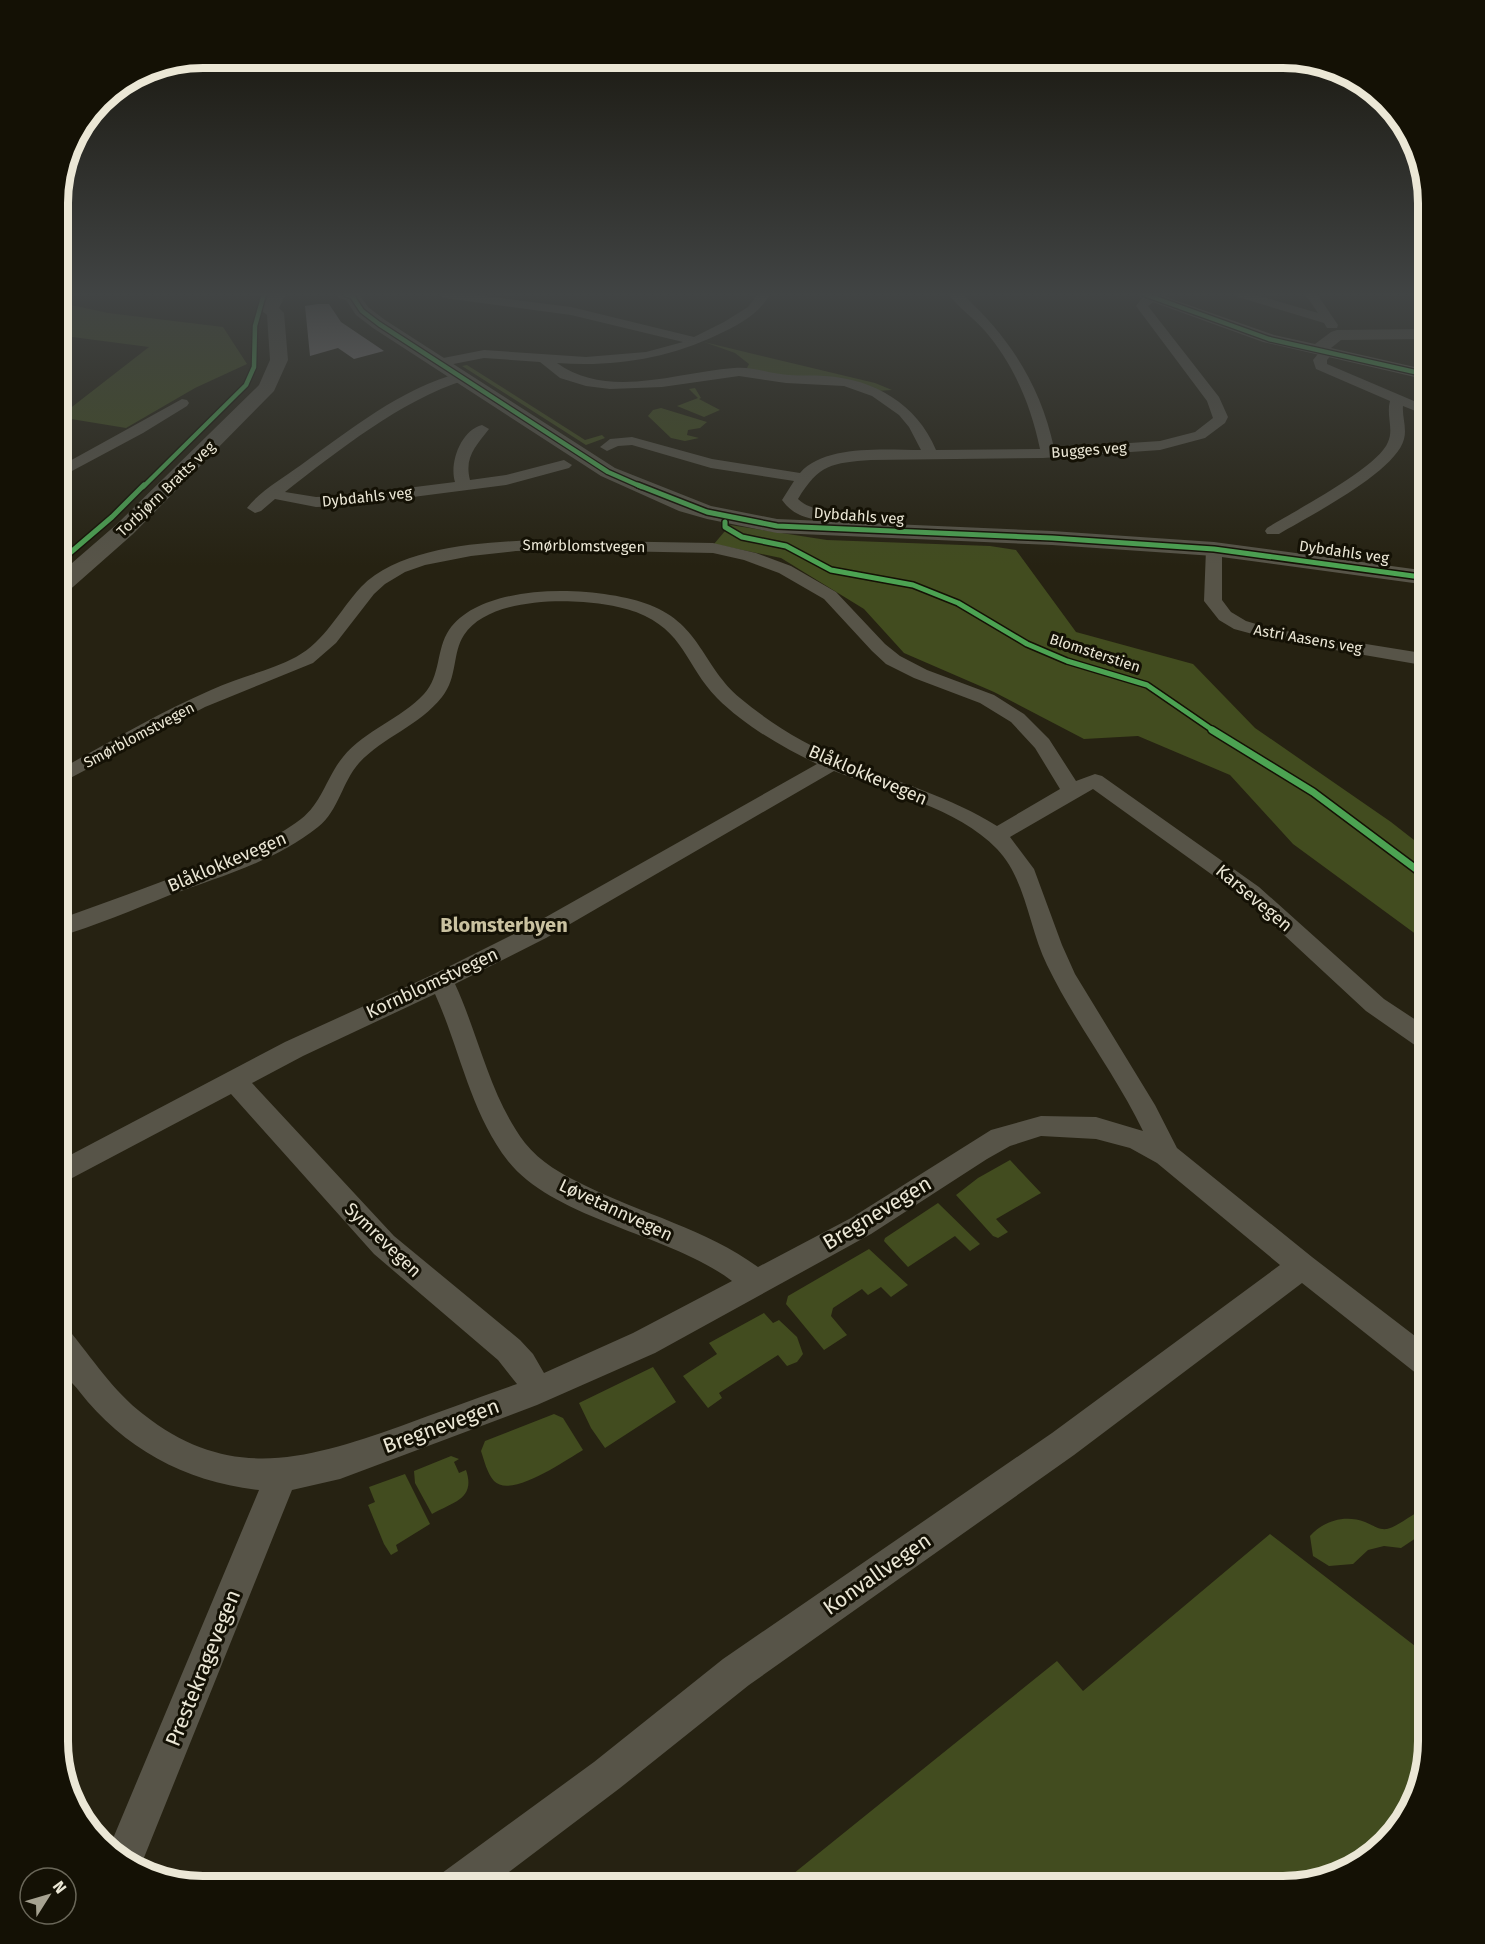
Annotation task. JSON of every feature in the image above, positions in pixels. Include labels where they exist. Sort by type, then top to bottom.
[{"type":"main road","name":"Torbjørn Bratts veg","points":[[68,579],[125,529],[259,398],[268,385]]},
{"type":"main road","name":"Dybdahls veg","points":[[472,385],[608,472],[687,506],[740,519],[777,526],[794,525],[865,532],[1052,538],[1214,549],[1418,577]]},
{"type":"street","points":[[255,508],[271,494],[398,404],[438,385]]},
{"type":"street","points":[[850,385],[898,406],[914,420],[931,455]]},
{"type":"street","points":[[1027,385],[1042,422],[1047,453]]},
{"type":"street","name":"Bugges veg","points":[[802,478],[813,466],[838,458],[1047,453],[1134,447],[1187,440],[1206,434],[1221,419],[1221,412],[1204,385]]},
{"type":"street","points":[[1365,385],[1418,408]]},
{"type":"street","points":[[1273,531],[1382,461],[1397,437],[1394,406],[1398,399]]},
{"type":"street","points":[[68,468],[182,403]]},
{"type":"street","points":[[464,486],[459,470],[461,458],[466,447],[482,429]]},
{"type":"street","points":[[607,447],[615,442],[632,441],[711,464],[802,478],[790,500],[798,510],[810,514],[866,518]]},
{"type":"street","name":"Dybdahls veg","points":[[271,494],[302,501],[327,502],[506,480],[564,465]]},
{"type":"street","name":"Smørblomstvegen","points":[[68,773],[218,693],[306,659],[331,637],[365,591],[390,572],[419,561],[456,553],[542,543],[650,548],[699,547],[729,551],[777,566],[811,583],[841,604],[872,642],[892,659],[919,674],[968,691],[999,705],[1030,729],[1046,745],[1095,780]]},
{"type":"street","name":"Astri Aasens veg","points":[[1214,549],[1213,601],[1225,616],[1239,625],[1262,632],[1418,658]]},
{"type":"street","name":"Blåklokkevegen","points":[[68,925],[228,865],[281,841],[312,821],[328,805],[347,765],[358,753],[421,708],[436,693],[444,675],[450,641],[456,630],[484,611],[517,601],[565,596],[624,602],[653,613],[677,627],[685,635],[716,685],[738,706],[769,727],[833,763],[933,802],[966,817],[996,836],[1017,858],[1055,958],[1154,1126],[1167,1155]]},
{"type":"street","name":"Smørblomstvegen","points":[[1046,745],[1071,791]]},
{"type":"street","name":"Kornblomstvegen","points":[[68,1169],[321,1036],[441,981],[538,932],[833,763]]},
{"type":"street","points":[[996,836],[1071,791],[1095,780]]},
{"type":"street","name":"Karsevegen","points":[[1095,780],[1251,892],[1375,1005],[1418,1034]]},
{"type":"street","name":"Løvetannvegen","points":[[441,981],[453,1004],[500,1127],[526,1161],[556,1184],[586,1200],[719,1256],[757,1282]]},
{"type":"street","name":"Symrevegen","points":[[234,1080],[384,1245],[509,1350],[522,1364],[537,1391]]},
{"type":"street","name":"Bregnevegen","points":[[68,1352],[115,1409],[140,1432],[165,1448],[195,1461],[224,1470],[282,1475],[340,1463],[537,1391],[644,1343],[885,1212],[977,1151],[1021,1131],[1058,1126],[1096,1128],[1138,1140],[1167,1155],[1302,1266],[1418,1356]]},
{"type":"street","name":"Konvallvegen","points":[[471,1876],[607,1775],[735,1672],[1054,1450],[1302,1266]]},
{"type":"street","name":"Prestekragevegen","points":[[126,1854],[282,1475]]},
{"type":"green space","points":[[101,385],[202,385],[126,428],[68,418],[68,410]]},
{"type":"green space","points":[[491,385],[498,385],[585,440],[602,435],[605,438],[586,445]]},
{"type":"green space","points":[[860,385],[879,385],[892,390],[876,391]]},
{"type":"green space","points":[[695,388],[701,398],[699,399],[720,410],[704,417],[677,406],[698,398],[689,389]]},
{"type":"green space","points":[[661,408],[707,422],[700,428],[688,430],[687,435],[699,438],[685,441],[671,438],[648,416],[653,410]]},
{"type":"green space","points":[[730,525],[827,540],[990,546],[1016,550],[1076,632],[1193,664],[1255,728],[1418,843],[1418,935],[1293,844],[1230,775],[1138,736],[1084,739],[994,692],[904,653],[864,609],[781,558],[714,544]]},
{"type":"green space","points":[[1010,1160],[1041,1193],[996,1219],[1008,1232],[998,1238],[993,1236],[956,1195],[978,1178]]},
{"type":"green space","points":[[938,1203],[980,1244],[970,1251],[955,1236],[908,1267],[884,1241],[885,1238]]},
{"type":"green space","points":[[869,1249],[908,1285],[891,1297],[881,1287],[868,1295],[862,1289],[833,1308],[831,1316],[847,1335],[824,1350],[786,1304],[788,1296]]},
{"type":"green space","points":[[764,1313],[773,1323],[779,1320],[797,1337],[803,1354],[797,1362],[787,1366],[778,1355],[719,1393],[722,1398],[708,1408],[683,1376],[717,1354],[709,1343]]},
{"type":"green space","points":[[653,1367],[676,1402],[605,1448],[591,1428],[579,1403]]},
{"type":"green space","points":[[554,1414],[563,1418],[583,1450],[525,1482],[502,1485],[494,1481],[481,1451],[485,1441]]},
{"type":"green space","points":[[451,1456],[459,1459],[454,1462],[459,1473],[466,1470],[468,1487],[461,1498],[432,1514],[415,1483],[414,1471]]},
{"type":"green space","points":[[405,1474],[430,1524],[396,1545],[398,1551],[391,1555],[368,1505],[375,1502],[369,1487]]},
{"type":"green space","points":[[1418,1512],[1418,1537],[1401,1548],[1384,1546],[1368,1550],[1353,1564],[1329,1566],[1313,1556],[1310,1536],[1321,1526],[1335,1520],[1357,1520],[1384,1529],[1396,1525]]},
{"type":"green space","points":[[1270,1534],[1418,1648],[1418,1742],[1415,1768],[1404,1801],[1395,1817],[1372,1843],[1342,1863],[1300,1875],[790,1876],[1057,1661],[1083,1691]]},
{"type":"cycle path","points":[[68,555],[112,517],[246,385]]},
{"type":"cycle path","points":[[473,385],[608,472],[687,506],[707,512],[777,526],[1052,538],[1214,549],[1418,577]]},
{"type":"cycle path","name":"Blomsterstien","points":[[725,522],[725,527],[742,537],[786,546],[831,570],[913,585],[958,603],[1027,644],[1067,661],[1147,685],[1224,738],[1313,792],[1418,871]]},
{"type":"district","name":"Blomsterbyen","points":[[504,925]]}]
